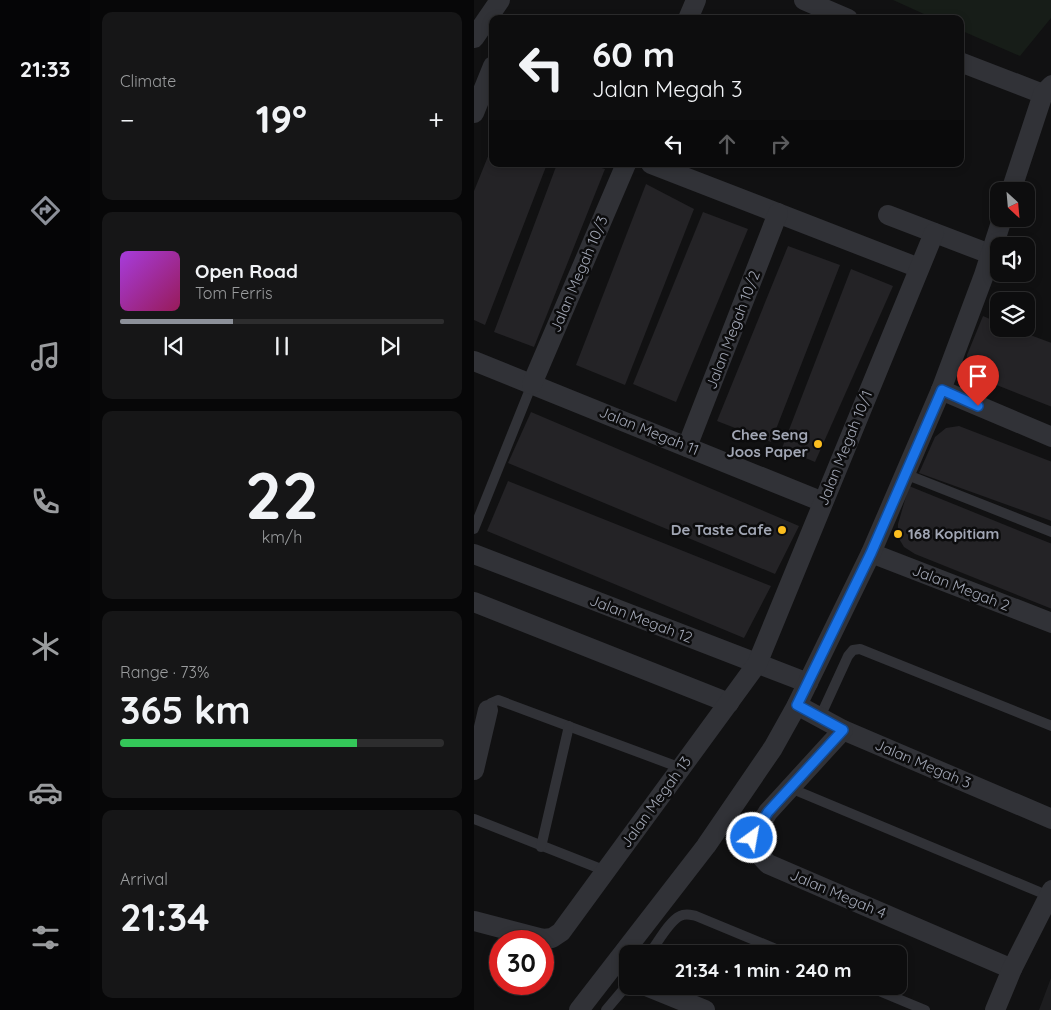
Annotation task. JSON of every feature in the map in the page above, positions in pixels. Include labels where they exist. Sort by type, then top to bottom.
[{"type":"street","points":[[490,15],[500,0]]},
{"type":"street","points":[[690,15],[696,0]]},
{"type":"street","points":[[804,0],[839,15]]},
{"type":"street","points":[[474,38],[489,16]]},
{"type":"street","points":[[964,63],[1047,90],[1014,182]]},
{"type":"street","points":[[482,104],[489,80]]},
{"type":"street","name":"Jalan Megah 10/3","points":[[532,384],[625,167]]},
{"type":"street","points":[[659,167],[919,268]]},
{"type":"street","name":"Jalan Megah 10/2","points":[[687,447],[778,213]]},
{"type":"street","points":[[579,1010],[706,846],[773,748],[797,705],[871,553],[942,390],[990,254],[888,215]]},
{"type":"street","name":"Jalan Megah 10/1","points":[[757,664],[934,233]]},
{"type":"street","name":"Jalan Megah 11","points":[[474,361],[823,502]]},
{"type":"street","points":[[942,390],[1051,437]]},
{"type":"street","name":"Jalan Megah 2","points":[[871,553],[1051,623]]},
{"type":"street","name":"Jalan Megah 12","points":[[474,554],[808,683]]},
{"type":"street","points":[[474,602],[728,703]]},
{"type":"street","name":"Jalan Megah 13","points":[[474,921],[543,939],[552,938],[561,932],[757,664]]},
{"type":"street","name":"Jalan Megah 3","points":[[797,705],[843,730],[1051,819]]},
{"type":"street","points":[[474,770],[488,710]]},
{"type":"street","name":"Jalan Megah 4","points":[[843,730],[768,812],[752,838],[754,849],[768,864],[1012,969]]},
{"type":"street","points":[[995,1010],[1012,969],[1050,893]]},
{"type":"street","points":[[668,995],[705,1010]]},
{"type":"lane","points":[[474,529],[532,384]]},
{"type":"lane","points":[[905,474],[1051,532]]},
{"type":"lane","points":[[820,717],[848,656],[853,650],[860,648],[1051,726]]},
{"type":"lane","points":[[488,710],[492,703],[498,700],[681,768]]},
{"type":"lane","points":[[541,847],[569,726]]},
{"type":"lane","points":[[790,788],[1050,893]]},
{"type":"lane","points":[[474,820],[606,871]]},
{"type":"lane","points":[[655,945],[672,922],[680,916],[688,914],[766,945]]},
{"type":"lane","points":[[606,1010],[619,995]]},
{"type":"lane","points":[[889,995],[925,1010]]},
{"type":"shaded area","points":[[893,0],[1051,0],[1051,18],[1020,56],[964,32],[964,15],[926,15]]},
{"type":"shaded area","points":[[1051,978],[1051,1010],[1039,1010]]},
{"type":"building","points":[[489,154],[489,167],[546,167],[485,325],[474,320],[474,191]]},
{"type":"building","points":[[556,167],[598,167],[605,169],[534,347],[494,332]]},
{"type":"building","points":[[646,184],[694,209],[625,385],[576,365]]},
{"type":"building","points":[[703,212],[748,229],[676,402],[633,384]]},
{"type":"building","points":[[788,246],[840,265],[771,442],[717,421]]},
{"type":"building","points":[[851,269],[893,286],[815,462],[782,448]]},
{"type":"building","points":[[983,316],[990,319],[990,337],[1035,337],[1052,343],[1052,407],[974,376],[966,366],[967,355]]},
{"type":"building","points":[[531,412],[799,526],[775,574],[508,463]]},
{"type":"building","points":[[959,426],[1052,462],[1052,521],[919,473],[935,437],[946,428]]},
{"type":"building","points":[[508,481],[771,586],[744,638],[487,531]]},
{"type":"building","points":[[909,486],[1052,544],[1052,609],[915,554],[904,547],[898,537],[898,524]]},
{"type":"place","name":"Chee Seng Joos Paper","points":[[818,444]]},
{"type":"place","name":"De Taste Cafe","points":[[782,530]]},
{"type":"place","name":"168 Kopitiam","points":[[898,534]]},
{"type":"route","points":[[752,838],[768,812],[843,730],[797,705],[871,553],[942,390],[978,406]]}]
